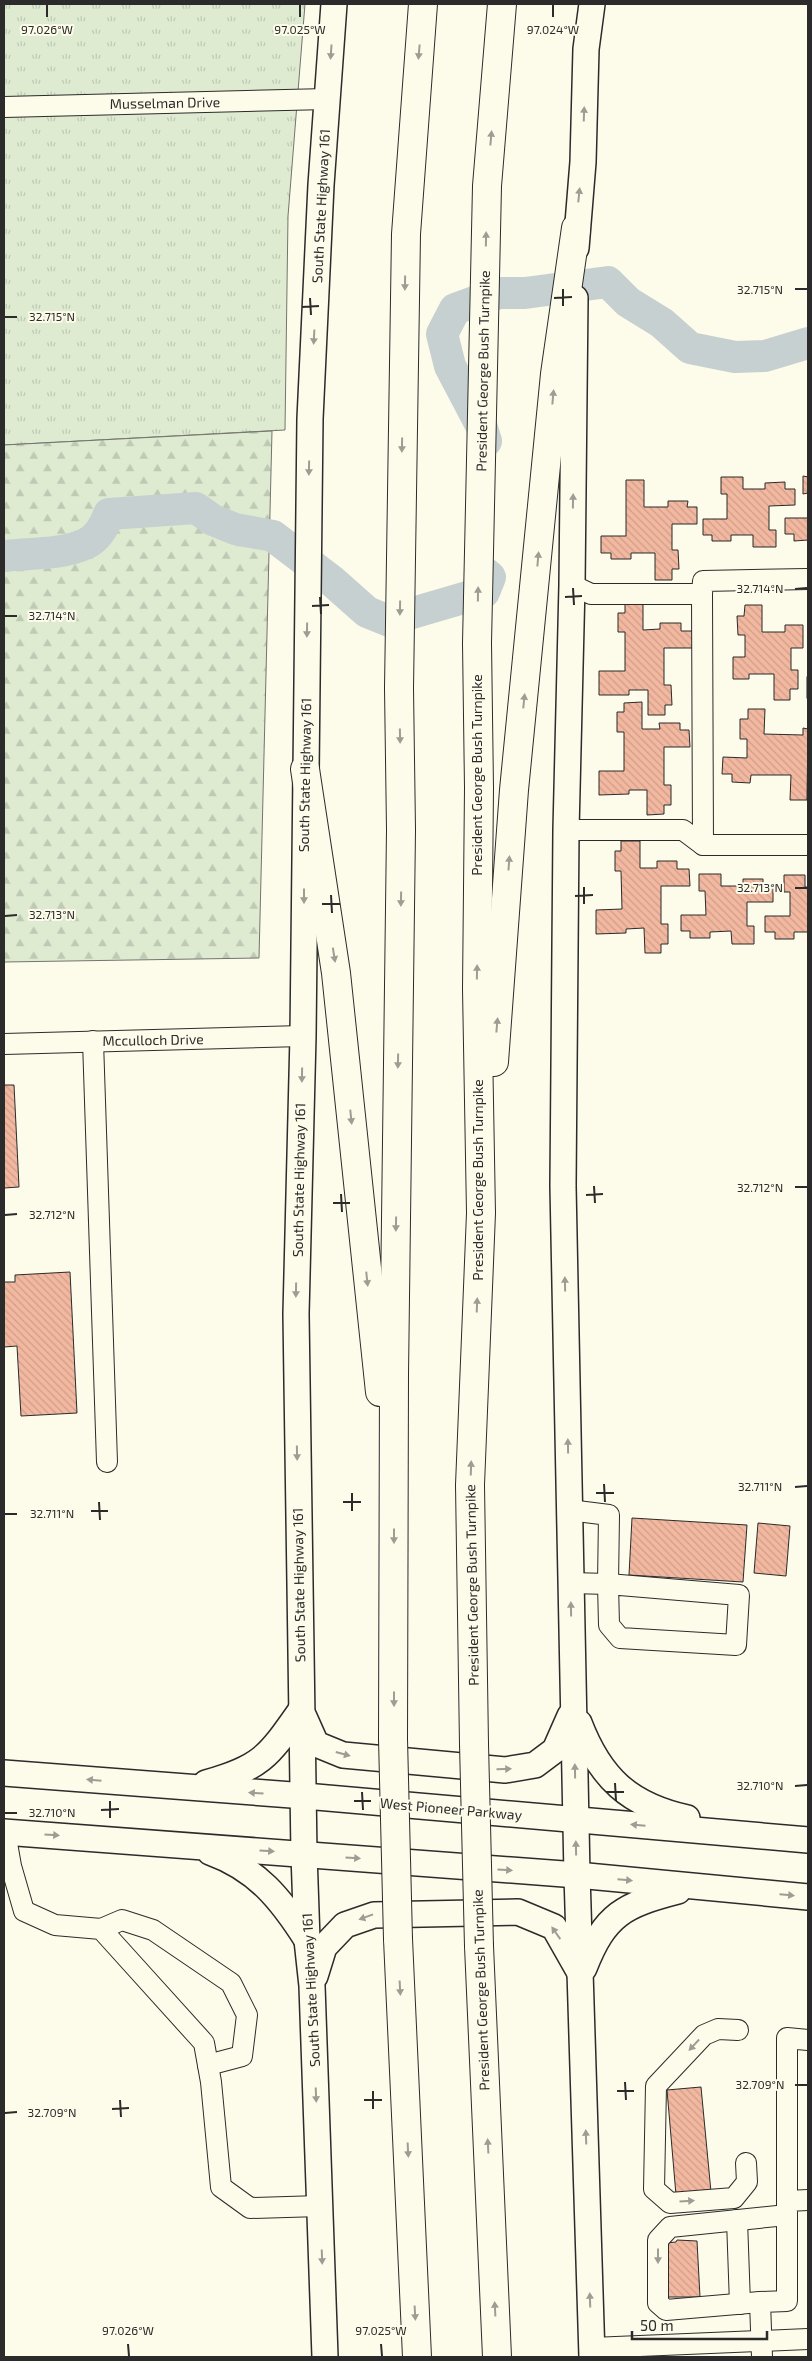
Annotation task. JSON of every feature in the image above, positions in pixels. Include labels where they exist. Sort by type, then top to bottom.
[{"type":"highway","points":[[417,2357],[398,1939],[394,1739],[394,1488],[402,830],[398,688],[406,234],[423,4]]},
{"type":"highway","name":"President George Bush Turnpike","points":[[497,2357],[479,1946],[470,1485],[481,1213],[477,989],[479,788],[477,643],[487,186],[502,4]]},
{"type":"highway","points":[[481,1213],[514,790],[555,374],[576,228]]},
{"type":"highway","points":[[305,769],[336,973],[374,1348],[394,1488]]},
{"type":"main road","name":"South State Highway 161","points":[[326,2357],[312,1986],[307,1940],[304,1854],[305,1796],[301,1710],[296,1314],[303,1036],[310,419],[321,185],[334,4]]},
{"type":"main road","points":[[592,4],[586,50],[583,162],[576,228],[572,584],[566,830],[563,1186],[577,1875],[592,2353]]},
{"type":"main road","points":[[301,1710],[316,1744],[343,1756],[505,1770],[535,1765],[555,1750],[573,1709]]},
{"type":"main road","points":[[573,1709],[589,1750],[606,1775],[626,1792],[646,1805],[665,1813],[737,1833]]},
{"type":"main road","points":[[189,1788],[236,1774],[258,1763],[275,1747],[301,1710]]},
{"type":"main road","name":"West Pioneer Parkway","points":[[4,1773],[305,1796],[808,1840]]},
{"type":"main road","points":[[4,1832],[577,1875],[808,1897]]},
{"type":"main road","points":[[193,1846],[224,1857],[252,1874],[270,1889],[287,1909],[307,1940]]},
{"type":"main road","points":[[581,1975],[593,1943],[609,1923],[625,1908],[646,1899],[698,1887]]},
{"type":"main road","points":[[312,1986],[324,1947],[345,1925],[374,1914],[518,1912],[554,1927],[581,1975]]},
{"type":"street","name":"Musselman Drive","points":[[4,107],[327,99]]},
{"type":"street","points":[[703,845],[703,581],[808,580]]},
{"type":"street","points":[[572,584],[591,594],[702,594]]},
{"type":"street","points":[[566,830],[683,830],[703,845],[808,845]]},
{"type":"street","name":"Mcculloch Drive","points":[[4,1044],[303,1036]]},
{"type":"street","points":[[93,1041],[107,1462]]},
{"type":"street","points":[[569,1510],[609,1516],[608,1584],[609,1625],[620,1638],[736,1645],[739,1595],[608,1584],[571,1583]]},
{"type":"street","points":[[4,1832],[11,1866],[24,1911],[55,1925],[101,1929],[122,1920],[154,1930],[231,1983],[246,2015],[242,2056],[208,2066]]},
{"type":"street","points":[[101,1929],[204,2043],[221,2186],[250,2208],[320,2206]]},
{"type":"street","points":[[738,2030],[718,2029],[704,2035],[656,2086],[654,2189],[670,2203],[734,2198],[747,2182],[746,2163]]},
{"type":"street","points":[[808,2040],[787,2038],[787,2208],[787,2300],[666,2310],[658,2303],[658,2240],[670,2227],[737,2220],[787,2208],[808,2200]]},
{"type":"street","points":[[737,2220],[740,2304]]},
{"type":"street","points":[[760,2302],[762,2349]]},
{"type":"street","points":[[592,2353],[762,2349],[808,2340]]},
{"type":"green space","points":[[4,4],[305,4],[288,216],[285,430],[4,445]]},
{"type":"green space","points":[[272,431],[259,958],[4,962],[4,445]]},
{"type":"building","points":[[803,476],[808,477],[808,493],[803,494]]},
{"type":"building","points":[[721,477],[743,477],[743,489],[765,489],[765,483],[785,482],[785,489],[795,489],[795,505],[769,506],[769,530],[776,530],[776,547],[753,547],[753,535],[731,535],[731,541],[712,541],[712,535],[703,535],[703,519],[727,519],[727,494],[721,494]]},
{"type":"building","points":[[626,480],[644,480],[644,507],[668,507],[668,501],[688,501],[687,507],[697,507],[697,524],[672,524],[672,550],[678,550],[679,569],[672,569],[672,580],[655,580],[655,553],[631,553],[631,559],[611,559],[611,553],[601,553],[601,536],[626,536]]},
{"type":"building","points":[[785,518],[808,518],[808,540],[794,541],[794,534],[785,534]]},
{"type":"building","points":[[625,603],[643,603],[643,630],[660,629],[660,623],[681,623],[681,631],[693,631],[693,648],[664,648],[664,685],[671,685],[672,705],[665,705],[665,715],[648,715],[648,690],[629,690],[629,695],[599,695],[599,671],[625,671],[625,632],[618,632],[618,613],[625,613]]},
{"type":"building","points":[[745,605],[762,605],[762,632],[785,632],[785,625],[803,625],[803,648],[791,648],[791,670],[798,670],[798,689],[790,689],[790,700],[774,700],[774,674],[749,674],[749,679],[733,679],[733,657],[745,657],[745,635],[738,635],[737,616],[744,616]]},
{"type":"building","points":[[808,677],[808,698],[807,698]]},
{"type":"building","points":[[642,702],[642,729],[660,729],[659,723],[680,723],[680,730],[689,730],[690,747],[664,747],[664,785],[671,785],[671,805],[664,805],[664,814],[647,815],[647,790],[629,790],[629,794],[599,795],[599,771],[624,771],[624,732],[617,732],[617,712],[624,712],[624,703]]},
{"type":"building","points":[[748,709],[765,709],[764,734],[803,735],[803,728],[808,729],[807,800],[790,800],[791,775],[751,775],[750,783],[732,782],[732,774],[722,774],[723,757],[747,758],[747,739],[740,739],[740,719],[748,719]]},
{"type":"building","points":[[621,841],[640,841],[640,868],[657,868],[657,861],[677,861],[677,869],[689,869],[690,886],[661,886],[661,924],[668,924],[668,944],[661,944],[661,953],[645,953],[644,928],[626,929],[626,933],[596,934],[596,910],[622,909],[621,871],[615,871],[615,851],[621,851]]},
{"type":"building","points":[[699,874],[721,874],[721,886],[743,886],[743,879],[763,879],[763,886],[773,886],[773,902],[747,902],[747,926],[754,926],[754,944],[732,944],[731,931],[710,932],[710,938],[690,938],[690,931],[681,931],[681,915],[706,915],[705,891],[699,891]]},
{"type":"building","points":[[784,875],[805,875],[805,887],[808,887],[808,932],[794,932],[794,939],[775,939],[775,932],[765,932],[765,916],[790,916],[790,892],[784,892]]},
{"type":"building","points":[[4,1085],[14,1085],[19,1187],[4,1188]]},
{"type":"building","points":[[70,1272],[77,1413],[21,1416],[17,1346],[4,1347],[4,1282],[15,1282],[15,1275]]},
{"type":"building","points":[[632,1518],[747,1525],[743,1582],[629,1575]]},
{"type":"building","points":[[758,1523],[790,1526],[786,1576],[754,1573]]},
{"type":"building","points":[[701,2087],[711,2192],[676,2195],[667,2090]]},
{"type":"building","points":[[677,2240],[697,2241],[700,2297],[666,2297],[666,2243],[676,2242]]},
{"type":"waterway","points":[[486,441],[481,425],[450,366],[442,334],[455,309],[499,293],[525,293],[608,282],[628,302],[662,323],[690,348],[735,357],[765,356],[808,343]]},
{"type":"waterway","points":[[4,556],[56,552],[76,548],[93,539],[100,531],[109,514],[196,508],[213,520],[235,529],[273,536],[332,581],[367,612],[394,623],[409,614],[484,592],[490,577],[485,573]]}]
